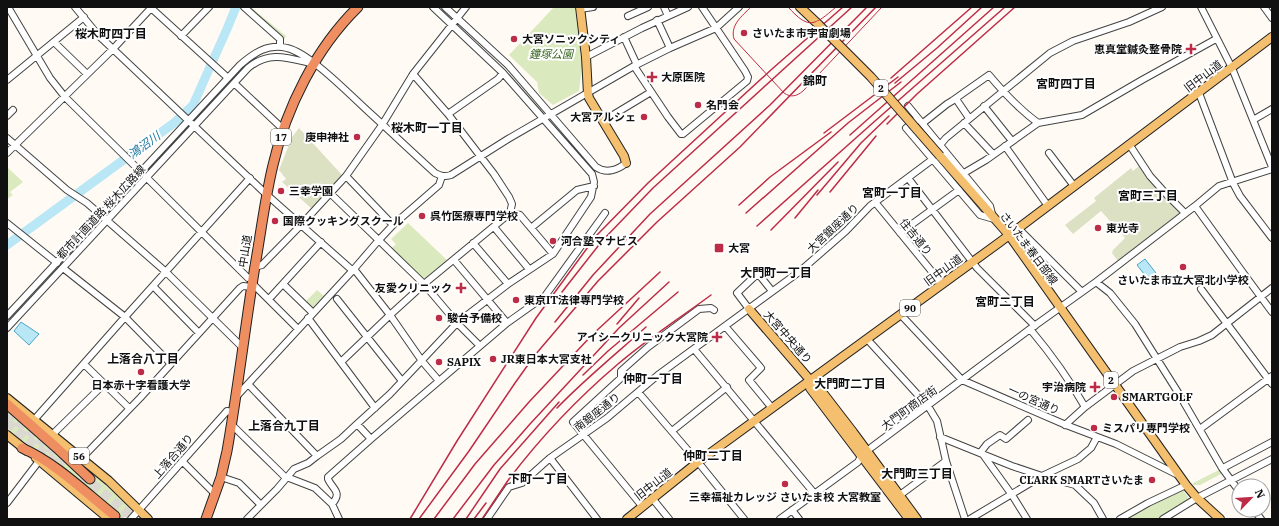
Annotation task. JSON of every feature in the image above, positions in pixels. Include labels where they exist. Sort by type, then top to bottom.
[{"type":"highway","name":"中山道","points":[[206,519],[221,477],[232,424],[266,194],[274,157],[289,115],[314,63],[340,26],[358,7]]},
{"type":"highway","points":[[7,404],[90,479]]},
{"type":"highway","points":[[22,448],[33,453],[55,468],[112,517]]},
{"type":"main road","name":"さいたま春日部線","points":[[800,7],[872,77],[936,158],[1008,235],[1178,475],[1197,498],[1220,519]]},
{"type":"main road","points":[[580,8],[586,57],[588,96],[624,156],[626,163]]},
{"type":"main road","name":"旧中山道","points":[[627,519],[698,462],[973,262],[1272,37]]},
{"type":"main road","name":"大宮中央通り","points":[[749,309],[810,380],[816,384],[909,519]]},
{"type":"main road","name":"56","points":[[7,398],[109,481],[148,519]]},
{"type":"main road","points":[[8,438],[112,517]]},
{"type":"main road","name":"大宮中央通り","points":[[864,453],[900,495],[917,519]]},
{"type":"street","points":[[75,7],[98,35],[112,49],[266,194],[353,270],[390,315],[422,361],[439,381]]},
{"type":"street","points":[[7,153],[65,97],[151,7],[228,78]]},
{"type":"street","points":[[181,36],[209,7]]},
{"type":"street","points":[[244,7],[280,39],[280,47]]},
{"type":"street","points":[[248,519],[294,469],[308,463],[341,439],[375,408],[457,323],[508,284],[553,254],[591,198],[594,186],[592,174],[503,73],[433,7]]},
{"type":"street","points":[[445,7],[508,65],[593,164],[599,169],[613,170],[626,163]]},
{"type":"street","points":[[255,267],[262,265],[346,176],[382,125],[413,74],[451,24],[466,7]]},
{"type":"street","points":[[580,8],[593,7]]},
{"type":"street","points":[[628,16],[648,7]]},
{"type":"street","points":[[664,7],[668,16]]},
{"type":"street","points":[[586,57],[657,20],[688,7]]},
{"type":"street","points":[[624,37],[636,65],[651,92],[681,134],[683,134],[747,81],[748,77],[702,7]]},
{"type":"street","points":[[314,63],[337,82],[435,173],[442,176],[451,175],[551,114],[588,96],[636,65],[716,28],[739,7]]},
{"type":"street","name":"大宮銀座通り","points":[[749,309],[806,266],[846,231],[875,202],[936,158],[940,145],[946,138],[1032,66],[1054,51],[1073,41],[1129,22],[1162,7]]},
{"type":"street","points":[[1201,7],[1232,68],[1272,168]]},
{"type":"street","points":[[1264,7],[1272,18]]},
{"type":"street","points":[[10,9],[50,78],[65,97],[141,172]]},
{"type":"street","points":[[7,80],[84,17]]},
{"type":"street","points":[[657,20],[670,48]]},
{"type":"street","points":[[964,174],[1038,123],[1082,115],[1216,39]]},
{"type":"street","points":[[54,42],[87,74]]},
{"type":"street","name":"都市計画道路 桜木広路線","points":[[8,314],[141,172],[184,116],[254,53],[272,47],[286,48],[298,52],[314,63]]},
{"type":"street","name":"都市計画道路 桜木広路線","points":[[7,328],[251,65],[265,58],[279,57],[314,63]]},
{"type":"street","points":[[448,114],[498,79],[503,73]]},
{"type":"street","points":[[341,362],[424,284],[510,213],[512,204],[509,197],[448,114],[413,74]]},
{"type":"street","points":[[923,123],[946,104],[956,99],[989,75],[1002,91],[1038,123]]},
{"type":"street","points":[[234,83],[284,129]]},
{"type":"street","points":[[603,121],[651,92]]},
{"type":"street","points":[[1199,93],[1232,181],[1240,196],[1272,238]]},
{"type":"street","points":[[956,99],[970,118]]},
{"type":"street","points":[[908,106],[990,206],[994,219]]},
{"type":"street","points":[[984,106],[1012,141]]},
{"type":"street","points":[[1252,120],[1272,109]]},
{"type":"street","points":[[7,116],[13,110]]},
{"type":"street","points":[[918,118],[906,128],[936,158],[959,190],[980,215],[994,219]]},
{"type":"street","points":[[964,123],[993,154]]},
{"type":"street","points":[[7,138],[166,272],[243,348]]},
{"type":"street","points":[[1130,144],[1150,176],[1185,213]]},
{"type":"street","points":[[1005,146],[1048,206]]},
{"type":"street","points":[[1049,153],[1074,186]]},
{"type":"street","name":"大門町商店街","points":[[780,519],[858,462],[864,453],[1096,282],[1219,186],[1272,168]]},
{"type":"street","points":[[346,176],[393,226]]},
{"type":"street","points":[[235,398],[353,270],[378,240],[439,185],[442,176]]},
{"type":"street","points":[[146,177],[202,231],[298,329]]},
{"type":"street","points":[[34,420],[250,178]]},
{"type":"street","points":[[908,178],[973,262],[1032,328],[1066,374],[1085,407]]},
{"type":"street","points":[[531,228],[577,190],[594,186]]},
{"type":"street","points":[[900,233],[959,190]]},
{"type":"street","points":[[330,193],[424,284],[457,323],[480,346]]},
{"type":"street","name":"住吉通り","points":[[875,202],[942,284]]},
{"type":"street","points":[[1195,206],[1272,312]]},
{"type":"street","points":[[510,213],[520,215],[553,254]]},
{"type":"street","points":[[332,504],[336,500],[337,495],[336,490],[329,482],[328,477],[507,323],[545,296],[605,213]]},
{"type":"street","points":[[7,223],[57,263]]},
{"type":"street","points":[[494,227],[530,270]]},
{"type":"street","points":[[1018,228],[1082,292]]},
{"type":"street","points":[[269,299],[321,242]]},
{"type":"street","points":[[473,244],[508,284]]},
{"type":"street","points":[[454,260],[507,323]]},
{"type":"street","points":[[63,268],[125,317],[171,364]]},
{"type":"street","points":[[749,309],[737,293],[755,276],[760,276],[772,291]]},
{"type":"street","points":[[1096,282],[1119,302],[1135,324],[1231,481],[1197,498],[1163,519]]},
{"type":"street","points":[[82,458],[240,288],[252,283]]},
{"type":"street","points":[[283,284],[313,313]]},
{"type":"street","points":[[153,286],[199,332]]},
{"type":"street","points":[[1065,425],[1085,407],[1133,371],[1180,347],[1206,338],[1272,288]]},
{"type":"street","points":[[1200,429],[1271,380],[1201,289]]},
{"type":"street","points":[[338,299],[402,381]]},
{"type":"street","points":[[642,506],[573,422],[621,378],[621,371],[648,347],[699,309],[710,308],[714,310]]},
{"type":"street","name":"南銀座通り","points":[[487,519],[509,487],[522,482],[550,458],[584,435],[658,375],[738,315],[749,309]]},
{"type":"street","name":"一の宮通り","points":[[901,315],[962,380],[1065,425],[1128,450],[1178,475]]},
{"type":"street","points":[[308,318],[375,408]]},
{"type":"street","points":[[726,325],[761,368],[749,380],[772,408]]},
{"type":"street","points":[[867,339],[928,406],[937,421],[946,461],[965,519]]},
{"type":"street","points":[[694,349],[814,493]]},
{"type":"street","points":[[84,364],[130,408]]},
{"type":"street","points":[[52,434],[104,384]]},
{"type":"street","points":[[248,385],[317,456]]},
{"type":"street","points":[[672,431],[727,387]]},
{"type":"street","points":[[638,392],[698,462],[744,519]]},
{"type":"street","name":"上落合通り","points":[[131,519],[226,411],[233,412]]},
{"type":"street","points":[[982,454],[987,444],[1000,435],[1006,439],[1028,420]]},
{"type":"street","points":[[232,424],[280,473],[312,486],[332,504],[338,519]]},
{"type":"street","points":[[357,424],[371,439]]},
{"type":"street","points":[[940,437],[1042,476],[1075,485],[1094,504],[1103,519]]},
{"type":"street","points":[[970,519],[1042,476],[1078,458],[1091,448],[1097,437]]},
{"type":"street","points":[[1223,468],[1272,442]]},
{"type":"street","points":[[982,454],[1012,495],[1027,519]]},
{"type":"street","points":[[550,458],[596,519]]},
{"type":"street","points":[[7,503],[39,461]]},
{"type":"street","points":[[182,461],[215,494]]},
{"type":"street","points":[[900,495],[946,461]]},
{"type":"street","points":[[1237,478],[1271,462]]},
{"type":"street","points":[[221,477],[239,483],[261,505]]},
{"type":"street","points":[[1120,519],[1148,503],[1186,485]]},
{"type":"street","points":[[652,498],[669,519]]},
{"type":"street","points":[[792,510],[799,519]]},
{"type":"green space","name":"鐘塚公園","points":[[554,7],[575,7],[582,67],[579,91],[553,105],[539,93],[537,82],[509,55]]},
{"type":"green space","points":[[252,8],[286,36],[284,40],[250,10]]},
{"type":"green space","points":[[299,128],[342,175],[312,209],[282,182],[286,179],[279,170],[292,137]]},
{"type":"green space","points":[[1140,165],[1182,212],[1118,261],[1112,253],[1113,250],[1125,238],[1101,211],[1073,234],[1065,225],[1096,201],[1094,198],[1131,168],[1133,171]]},
{"type":"green space","points":[[7,167],[23,182],[10,192],[13,195],[7,199]]},
{"type":"green space","points":[[408,223],[447,260],[425,278],[422,278],[391,249],[396,244],[391,239]]},
{"type":"green space","points":[[317,290],[324,296],[312,308],[305,302]]},
{"type":"green space","points":[[7,408],[29,431],[89,482],[96,475],[131,508],[122,519],[115,519],[40,453],[7,428]]},
{"type":"green space","points":[[1221,469],[1221,474],[1200,485],[1193,485],[1193,483]]},
{"type":"green space","points":[[1182,489],[1189,500],[1161,519],[1122,519]]},
{"type":"water","points":[[1145,259],[1156,273],[1148,279],[1137,265]]},
{"type":"water","points":[[21,322],[39,334],[29,345],[14,331]]},
{"type":"waterway","name":"鴻沼川","points":[[7,245],[174,123],[193,105],[236,7]]},
{"type":"tunnel","points":[[7,413],[69,464]]},
{"type":"tunnel","points":[[7,422],[62,468]]},
{"type":"tunnel","points":[[82,475],[135,519]]},
{"type":"tunnel","points":[[110,508],[122,519]]},
{"type":"tram line","points":[[751,7],[735,25],[733,34],[734,39],[784,93],[792,96],[803,91],[882,7]]},
{"type":"tram line","points":[[788,7],[801,19],[812,23],[822,18],[836,7]]},
{"type":"railway","points":[[410,519],[457,441],[536,318],[596,236],[648,183],[772,69],[843,7]]},
{"type":"railway","points":[[562,292],[602,241],[653,188],[852,7]]},
{"type":"railway","points":[[555,322],[593,275],[650,214],[770,105],[867,7]]},
{"type":"railway","points":[[419,519],[469,451],[535,355],[598,281],[657,222],[740,147],[876,7]]},
{"type":"railway","points":[[891,78],[972,7]]},
{"type":"railway","points":[[895,83],[937,48],[982,7]]},
{"type":"railway","points":[[850,135],[994,7]]},
{"type":"railway","points":[[757,226],[1005,7]]},
{"type":"railway","points":[[887,124],[917,94],[1015,7]]},
{"type":"railway","points":[[824,133],[898,77]]},
{"type":"railway","points":[[746,213],[848,123],[901,82]]},
{"type":"railway","points":[[817,195],[861,143],[889,116]]},
{"type":"railway","points":[[739,205],[770,177],[831,132]]},
{"type":"railway","points":[[830,192],[876,136]]},
{"type":"railway","points":[[771,230],[838,162]]},
{"type":"railway","points":[[795,218],[818,190]]},
{"type":"railway","points":[[434,519],[475,464],[529,402],[593,334],[660,272]]},
{"type":"railway","points":[[453,519],[494,465],[530,424],[619,328],[669,282]]},
{"type":"railway","points":[[583,375],[608,351],[678,292]]},
{"type":"railway","points":[[482,519],[521,463],[574,404],[629,355],[711,295]]},
{"type":"railway","points":[[617,324],[639,298]]},
{"type":"railway","points":[[557,408],[646,327]]},
{"type":"railway","points":[[466,519],[500,469],[559,402]]},
{"type":"railway","points":[[474,519],[486,503]]},
{"type":"place","name":"さいたま市宇宙劇場","points":[[744,33]]},
{"type":"place","name":"大宮ソニックシティ","points":[[514,39]]},
{"type":"place","name":"恵真堂鍼灸整骨院","points":[[1191,49]]},
{"type":"place","name":"大原医院","points":[[652,77]]},
{"type":"place","name":"名門会","points":[[698,105]]},
{"type":"place","name":"大宮アルシェ","points":[[644,117]]},
{"type":"place","name":"庚申神社","points":[[357,137]]},
{"type":"place","name":"三幸学園","points":[[281,191]]},
{"type":"place","name":"呉竹医療専門学校","points":[[422,216]]},
{"type":"place","name":"国際クッキングスクール","points":[[275,221]]},
{"type":"place","name":"東光寺","points":[[1098,228]]},
{"type":"place","name":"河合塾マナビス","points":[[553,241]]},
{"type":"place","name":"大宮","points":[[719,248]]},
{"type":"place","name":"さいたま市立大宮北小学校","points":[[1183,267]]},
{"type":"place","name":"友愛クリニック","points":[[461,288]]},
{"type":"place","name":"東京IT法律専門学校","points":[[516,300]]},
{"type":"place","name":"駿台予備校","points":[[439,318]]},
{"type":"place","name":"アイシークリニック大宮院","points":[[717,337]]},
{"type":"place","name":"JR東日本大宮支社","points":[[493,359]]},
{"type":"place","name":"SAPIX","points":[[439,362]]},
{"type":"place","name":"日本赤十字看護大学","points":[[141,372]]},
{"type":"place","name":"宇治病院","points":[[1095,387]]},
{"type":"place","name":"SMARTGOLF","points":[[1114,397]]},
{"type":"place","name":"ミスパリ専門学校","points":[[1094,428]]},
{"type":"place","name":"CLARK SMARTさいたま","points":[[1152,480]]},
{"type":"place","name":"三幸福祉カレッジ さいたま校 大宮教室","points":[[785,484]]},
{"type":"district","name":"桜木町四丁目","points":[[111,33]]},
{"type":"district","name":"錦町","points":[[815,80]]},
{"type":"district","name":"宮町四丁目","points":[[1066,83]]},
{"type":"district","name":"桜木町一丁目","points":[[427,127]]},
{"type":"district","name":"宮町一丁目","points":[[892,192]]},
{"type":"district","name":"宮町三丁目","points":[[1148,195]]},
{"type":"district","name":"大門町一丁目","points":[[776,272]]},
{"type":"district","name":"宮町二丁目","points":[[1005,301]]},
{"type":"district","name":"上落合八丁目","points":[[143,358]]},
{"type":"district","name":"仲町一丁目","points":[[653,378]]},
{"type":"district","name":"大門町二丁目","points":[[850,383]]},
{"type":"district","name":"上落合九丁目","points":[[284,425]]},
{"type":"district","name":"仲町二丁目","points":[[713,455]]},
{"type":"district","name":"大門町三丁目","points":[[917,473]]},
{"type":"district","name":"下町一丁目","points":[[538,478]]}]
